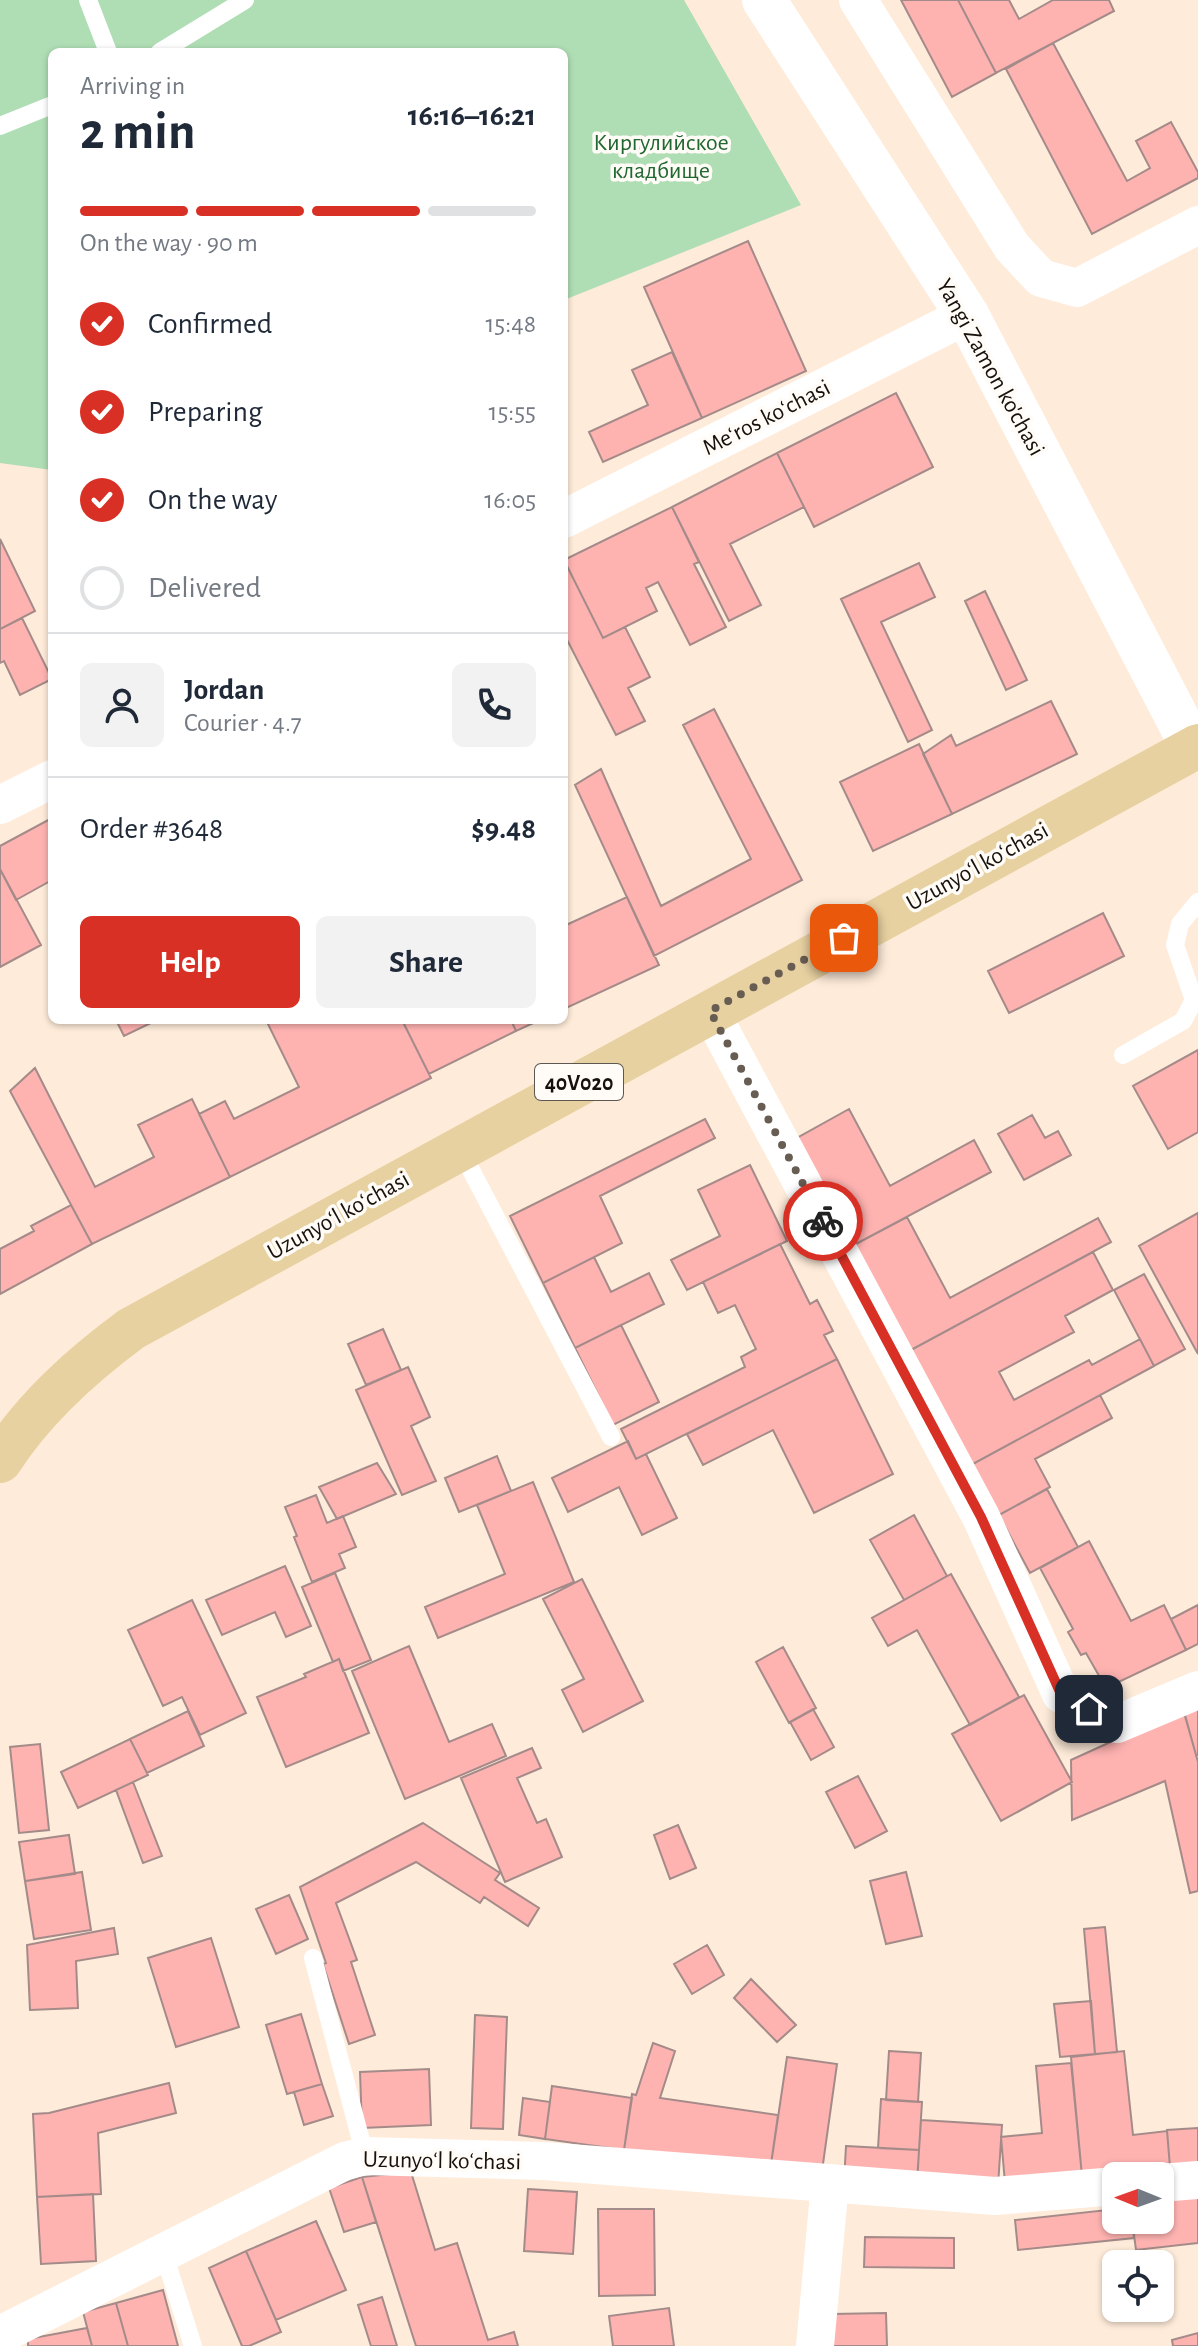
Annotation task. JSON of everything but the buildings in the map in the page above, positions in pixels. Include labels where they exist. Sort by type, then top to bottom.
[{"type":"main road","name":"Uzunyoʻl koʻchasi","points":[[0,1461],[15,1438],[50,1398],[90,1359],[131,1329],[710,1011],[1196,750]]},
{"type":"street","name":"Yangi Zamon ko'chasi","points":[[764,0],[967,315],[1196,750]]},
{"type":"street","points":[[858,0],[1012,247],[1041,278],[1077,288],[1198,225]]},
{"type":"street","name":"Meʻros koʻchasi","points":[[568,517],[967,315]]},
{"type":"street","points":[[0,805],[48,781]]},
{"type":"street","points":[[710,1011],[981,1517],[1061,1694],[1117,1724],[1198,1690]]},
{"type":"street","name":"Uzunyoʻl koʻchasi","points":[[0,2335],[345,2161],[365,2156],[544,2161],[995,2196],[1102,2187]]},
{"type":"street","points":[[1174,2182],[1198,2180]]},
{"type":"street","points":[[815,2346],[830,2183]]},
{"type":"lane","points":[[88,0],[106,48]]},
{"type":"lane","points":[[167,48],[245,0]]},
{"type":"lane","points":[[0,126],[48,107]]},
{"type":"lane","points":[[1123,1055],[1183,1021],[1194,1000],[1175,945],[1180,924],[1198,902]]},
{"type":"lane","points":[[459,1148],[611,1437]]},
{"type":"lane","points":[[313,1958],[365,2156]]},
{"type":"lane","points":[[163,2251],[193,2346]]},
{"type":"green space","name":"Киргулийское кладбище","points":[[0,0],[684,0],[801,205],[568,298],[568,48],[48,48],[48,469],[0,463]]},
{"type":"way so far","points":[[823,1221],[710,1011],[844,938]]},
{"type":"route","points":[[823,1221],[981,1517],[1061,1694],[1089,1709]]}]
